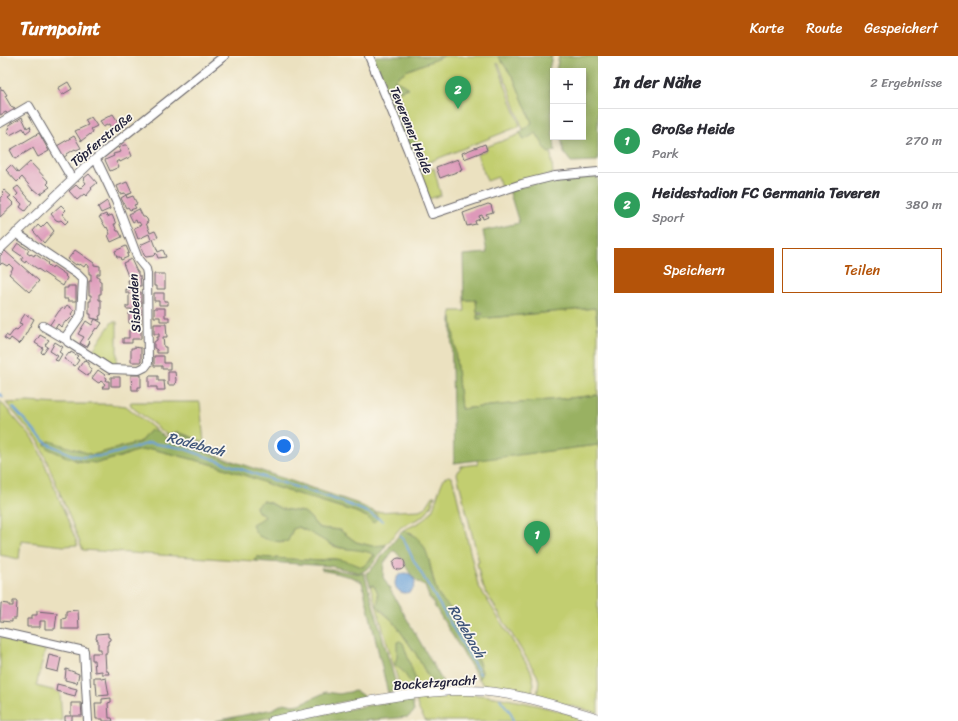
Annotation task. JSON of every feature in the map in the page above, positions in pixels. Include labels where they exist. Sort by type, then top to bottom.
[{"type":"street","name":"Töpferstraße","points":[[0,249],[72,179],[95,159],[224,56]]},
{"type":"street","name":"Teverener Heide","points":[[369,56],[408,150],[432,214],[522,184],[555,176],[598,172]]},
{"type":"street","points":[[0,123],[29,106],[72,179]]},
{"type":"street","name":"Sisbenden","points":[[43,326],[110,369],[139,370],[145,367],[148,363],[146,269],[138,259],[116,202],[95,159]]},
{"type":"street","points":[[16,233],[77,274],[83,280],[81,315],[67,335],[67,340]]},
{"type":"street","points":[[0,632],[84,651],[88,721]]},
{"type":"street","name":"Bocketzgracht","points":[[272,721],[413,694],[456,691],[482,691],[522,697],[598,718]]},
{"type":"green space","points":[[377,56],[444,56],[406,71],[394,80],[408,87],[397,92],[424,164],[417,168],[372,58]]},
{"type":"green space","points":[[444,56],[498,56],[514,79],[532,123],[523,130],[507,83],[499,64],[497,63],[520,126],[424,164],[397,92],[408,88],[394,80],[406,71]]},
{"type":"green space","points":[[498,56],[552,56],[549,70],[550,140],[554,140],[555,151],[548,153],[536,133],[524,140],[520,132],[532,123],[514,79]]},
{"type":"green space","points":[[559,56],[598,56],[598,161],[571,162],[564,153],[562,140],[586,140],[586,68],[557,68]]},
{"type":"green space","points":[[520,132],[524,140],[536,133],[548,152],[551,152],[553,174],[501,188],[498,177],[487,181],[477,154],[487,150],[486,147],[518,135]]},
{"type":"green space","points":[[425,167],[428,171],[434,168],[441,195],[429,199],[419,170]]},
{"type":"green space","points":[[598,173],[598,328],[595,308],[477,319],[477,315],[483,314],[482,312],[477,312],[476,300],[464,300],[463,255],[487,253],[483,231],[519,223],[509,190],[555,178]]},
{"type":"green space","points":[[464,300],[476,300],[478,319],[596,308],[598,328],[598,395],[461,409],[451,311],[465,311]]},
{"type":"green space","points":[[452,317],[461,409],[598,395],[598,445],[454,463]]},
{"type":"green space","points":[[112,322],[117,322],[117,365],[109,365],[91,353]]},
{"type":"green space","points":[[0,401],[37,445],[78,545],[64,546],[21,541],[19,559],[0,555]]},
{"type":"green space","points":[[27,402],[109,404],[126,406],[156,430],[149,431],[140,442],[93,455],[54,443],[49,449],[77,461],[98,463],[136,451],[152,449],[215,465],[275,487],[356,512],[367,517],[373,523],[378,518],[375,512],[419,510],[426,507],[433,496],[435,496],[431,506],[424,516],[401,527],[386,545],[372,546],[356,542],[340,530],[320,528],[304,512],[282,509],[268,502],[262,501],[256,506],[258,512],[263,514],[265,517],[259,536],[283,543],[290,536],[293,529],[298,527],[315,534],[333,546],[363,550],[375,554],[363,567],[337,559],[326,559],[320,561],[257,557],[254,561],[83,550],[39,442],[6,403]]},
{"type":"green space","points":[[131,402],[200,402],[204,443],[180,433],[166,434],[132,407]]},
{"type":"green space","points":[[156,430],[170,440],[356,503],[375,512],[378,518],[373,523],[367,517],[356,512],[275,487],[215,465],[152,449],[136,451],[98,463],[83,462],[67,457],[49,449],[45,445],[45,443],[50,441],[93,455],[140,442],[149,431]]},
{"type":"green space","points":[[179,433],[206,444],[213,453],[172,438],[166,434]]},
{"type":"green space","points":[[598,445],[598,713],[537,697],[539,681],[537,675],[485,591],[481,581],[477,563],[479,562],[457,474],[461,466],[478,464],[477,459]]},
{"type":"green space","points":[[449,476],[452,478],[454,484],[478,585],[531,671],[534,684],[531,694],[484,685],[479,679],[482,672],[477,657],[467,648],[464,637],[451,609],[439,597],[436,591],[429,560],[412,533],[403,530],[415,525],[429,515],[435,504],[444,478]]},
{"type":"green space","points":[[262,501],[268,502],[282,509],[304,512],[320,528],[340,530],[356,542],[372,546],[386,545],[372,565],[361,573],[330,566],[254,561],[257,557],[320,561],[336,559],[362,567],[375,555],[365,551],[345,549],[335,546],[298,527],[293,529],[288,541],[285,542],[269,540],[259,536],[252,524],[265,517],[256,508],[256,506]]},
{"type":"green space","points":[[403,530],[420,540],[424,547],[428,555],[438,593],[452,610],[457,619],[463,633],[466,646],[470,651],[474,652],[477,657],[482,672],[479,679],[429,597],[425,586],[415,580],[395,551],[393,551],[384,563],[383,577],[444,684],[433,686],[416,654],[394,622],[377,606],[377,592],[373,585],[370,585],[366,573],[371,570]]},
{"type":"green space","points":[[321,568],[362,574],[364,573],[398,691],[388,693],[362,582],[352,577],[322,570]]},
{"type":"green space","points":[[370,585],[373,585],[376,588],[380,610],[394,622],[416,654],[433,686],[401,691]]},
{"type":"green space","points":[[0,637],[46,647],[36,686],[60,692],[62,721],[0,721]]},
{"type":"green space","points":[[400,641],[403,643],[416,681],[414,685],[402,670],[395,666],[397,657],[397,642]]},
{"type":"green space","points":[[355,691],[365,697],[253,721],[215,721],[273,709],[284,703],[293,705],[300,704],[326,692],[339,694]]},
{"type":"green space","points":[[468,694],[517,701],[597,721],[426,721],[419,710],[416,697]]},
{"type":"green space","points":[[412,697],[414,712],[408,717],[362,721],[287,721]]},
{"type":"water","points":[[401,573],[409,573],[415,579],[415,587],[409,593],[401,593],[395,587],[395,579]]},
{"type":"building","points":[[68,82],[72,89],[62,95],[58,88]]},
{"type":"building","points":[[0,87],[7,95],[5,96],[12,108],[14,107],[16,110],[8,115],[6,112],[0,115]]},
{"type":"building","points":[[113,114],[120,125],[112,130],[109,124],[103,127],[100,121]]},
{"type":"building","points":[[22,117],[27,128],[30,126],[31,129],[26,133],[23,128],[10,135],[7,130],[10,128],[8,126]]},
{"type":"building","points":[[91,117],[97,126],[91,129],[93,132],[81,141],[75,131],[88,125],[85,120]]},
{"type":"building","points":[[39,133],[49,151],[38,157],[33,148],[15,159],[10,150]]},
{"type":"building","points":[[74,136],[81,148],[75,149],[63,158],[57,146]]},
{"type":"building","points":[[485,144],[487,150],[464,159],[462,153]]},
{"type":"building","points":[[127,145],[132,156],[120,162],[119,160],[116,162],[119,167],[110,171],[105,160],[114,156],[113,154],[121,152],[119,148]]},
{"type":"building","points":[[458,159],[462,170],[440,178],[436,167]]},
{"type":"building","points":[[30,162],[49,182],[47,184],[50,187],[40,194],[34,189],[33,190],[22,177],[17,182],[6,170],[11,165],[18,173]]},
{"type":"building","points":[[89,174],[97,183],[91,188],[92,189],[86,196],[84,194],[77,200],[69,191],[76,185],[80,189],[86,183],[83,179]]},
{"type":"building","points":[[127,182],[132,193],[126,195],[125,193],[120,194],[117,186]]},
{"type":"building","points":[[18,186],[32,202],[25,211],[20,207],[22,204],[15,197],[18,194],[14,189]]},
{"type":"building","points":[[4,190],[11,196],[8,198],[14,204],[0,217],[0,198],[4,194],[2,192]]},
{"type":"building","points":[[126,195],[127,198],[133,196],[137,204],[134,205],[136,208],[130,210],[128,207],[126,208],[121,198]]},
{"type":"building","points":[[107,201],[110,209],[101,213],[98,207]]},
{"type":"building","points":[[488,204],[491,205],[493,212],[486,214],[488,217],[483,219],[482,215],[479,216],[480,219],[475,221],[476,224],[467,226],[463,213]]},
{"type":"building","points":[[61,205],[66,210],[62,214],[68,221],[65,224],[61,220],[56,220],[51,214]]},
{"type":"building","points":[[139,209],[143,217],[147,219],[148,222],[146,223],[150,233],[155,231],[158,237],[153,239],[158,252],[163,250],[166,257],[158,258],[156,253],[153,256],[146,257],[144,255],[140,245],[151,240],[149,234],[138,239],[134,228],[141,225],[139,222],[137,223],[136,220],[133,222],[129,214]]},
{"type":"building","points":[[106,214],[107,217],[112,215],[117,231],[119,231],[122,237],[111,242],[107,227],[106,228],[99,217]]},
{"type":"building","points":[[47,222],[54,231],[44,243],[33,231],[38,225],[41,228]]},
{"type":"building","points":[[18,243],[29,250],[27,253],[30,255],[31,254],[34,256],[35,254],[48,263],[47,264],[49,266],[52,268],[53,266],[66,275],[65,276],[67,278],[63,286],[26,261],[25,263],[21,260],[23,257],[13,250]]},
{"type":"building","points":[[126,246],[129,253],[127,254],[128,257],[121,260],[120,257],[117,257],[115,251]]},
{"type":"building","points":[[75,250],[94,263],[94,265],[100,266],[100,274],[97,274],[97,277],[99,277],[99,281],[101,281],[101,294],[99,294],[99,300],[101,300],[100,320],[91,318],[91,314],[89,314],[89,301],[91,301],[91,295],[89,295],[89,281],[91,281],[91,274],[89,274],[89,266],[86,264],[84,267],[80,264],[76,265],[68,259]]},
{"type":"building","points":[[5,251],[39,281],[29,292],[9,274],[13,268],[9,264],[7,266],[2,263],[0,265],[0,256]]},
{"type":"building","points":[[131,259],[138,272],[138,276],[140,276],[141,286],[129,286],[128,280],[131,280],[131,275],[128,276],[123,263]]},
{"type":"building","points":[[154,274],[165,274],[165,289],[157,289],[157,286],[154,286]]},
{"type":"building","points":[[68,286],[76,286],[76,301],[68,301],[68,299],[64,299],[64,288],[68,288]]},
{"type":"building","points":[[126,289],[134,289],[134,292],[141,292],[141,306],[134,306],[134,309],[141,309],[141,323],[129,323],[129,313],[132,312],[132,309],[126,309],[126,306],[129,306],[129,293],[126,293]]},
{"type":"building","points":[[154,293],[164,293],[164,301],[168,301],[168,305],[159,305],[159,301],[154,301]]},
{"type":"building","points":[[67,305],[74,310],[71,314],[73,316],[61,327],[58,324],[55,329],[49,326],[59,311],[63,308],[64,309]]},
{"type":"building","points":[[154,308],[165,308],[165,317],[169,317],[169,321],[160,321],[160,317],[154,317]]},
{"type":"building","points":[[25,314],[34,319],[22,341],[19,344],[11,338],[9,341],[4,338],[6,335],[9,337],[15,329],[17,330],[20,327],[22,324],[19,323]]},
{"type":"building","points":[[95,319],[102,323],[98,329],[96,328],[88,340],[90,342],[87,347],[80,343],[84,337],[78,334],[86,321],[92,325]]},
{"type":"building","points":[[154,324],[166,324],[167,337],[163,337],[166,353],[157,353],[157,350],[154,348],[154,342],[157,340],[157,337],[159,337],[159,334],[154,334]]},
{"type":"building","points":[[129,330],[141,330],[141,339],[132,339],[132,343],[123,343],[123,338],[129,338]]},
{"type":"building","points":[[40,335],[49,340],[45,345],[48,347],[43,354],[41,352],[43,348],[35,343]]},
{"type":"building","points":[[55,342],[63,347],[59,352],[62,354],[58,361],[55,360],[58,356],[50,351]]},
{"type":"building","points":[[131,348],[141,348],[141,362],[131,362]]},
{"type":"building","points":[[71,352],[78,356],[76,358],[79,360],[75,366],[64,359]]},
{"type":"building","points":[[154,356],[164,356],[164,363],[170,363],[170,369],[162,369],[162,366],[154,366]]},
{"type":"building","points":[[84,360],[89,363],[89,367],[92,369],[88,376],[78,369]]},
{"type":"building","points":[[98,370],[105,375],[104,376],[107,378],[106,381],[109,381],[109,388],[102,388],[105,384],[101,381],[99,383],[92,378]]},
{"type":"building","points":[[168,372],[175,372],[175,385],[168,385]]},
{"type":"building","points":[[131,375],[141,375],[141,387],[138,387],[138,390],[132,390]]},
{"type":"building","points":[[149,376],[158,376],[158,381],[164,381],[165,390],[157,390],[157,387],[149,387]]},
{"type":"building","points":[[111,377],[120,377],[120,386],[111,386]]},
{"type":"building","points":[[399,558],[403,560],[405,564],[403,568],[399,570],[395,568],[393,564],[395,560]]},
{"type":"building","points":[[13,601],[17,601],[16,619],[12,619],[12,622],[0,621],[1,603],[13,606]]},
{"type":"building","points":[[78,610],[79,629],[62,629],[62,619],[66,618],[66,611]]},
{"type":"building","points":[[37,611],[57,613],[55,629],[45,629],[45,621],[40,621],[40,627],[27,627],[27,619],[32,619],[32,615],[37,615]]},
{"type":"building","points":[[108,633],[110,640],[108,641],[107,645],[107,653],[105,653],[106,671],[108,671],[109,674],[102,674],[102,671],[95,672],[92,653],[101,653],[101,649],[98,649],[98,640],[96,639],[97,634]]},
{"type":"building","points":[[49,655],[61,658],[58,672],[46,669]]},
{"type":"building","points":[[66,669],[79,674],[77,683],[65,680]]},
{"type":"building","points":[[94,677],[101,677],[101,679],[106,678],[109,695],[97,696]]},
{"type":"building","points":[[57,684],[77,689],[75,696],[56,691]]},
{"type":"building","points":[[111,698],[111,702],[108,703],[109,718],[112,718],[113,721],[96,719],[95,703],[102,703],[102,699]]},
{"type":"building","points":[[71,703],[81,703],[82,716],[72,716],[72,721],[65,721],[65,716],[71,716]]},
{"type":"waterway","name":"Rodebach","points":[[0,394],[3,397]]},
{"type":"waterway","name":"Rodebach","points":[[13,407],[48,444],[75,456],[105,456],[150,443],[182,448],[261,476],[340,501],[367,512],[383,521]]},
{"type":"waterway","name":"Rodebach","points":[[400,536],[404,540],[413,559],[480,674]]},
{"type":"waterway","name":"Rodebach","points":[[500,699],[511,713],[513,721]]},
{"type":"place","name":"Heidestadion FC Germania Teveren","points":[[458,109]]},
{"type":"place","name":"Große Heide","points":[[537,554]]}]
